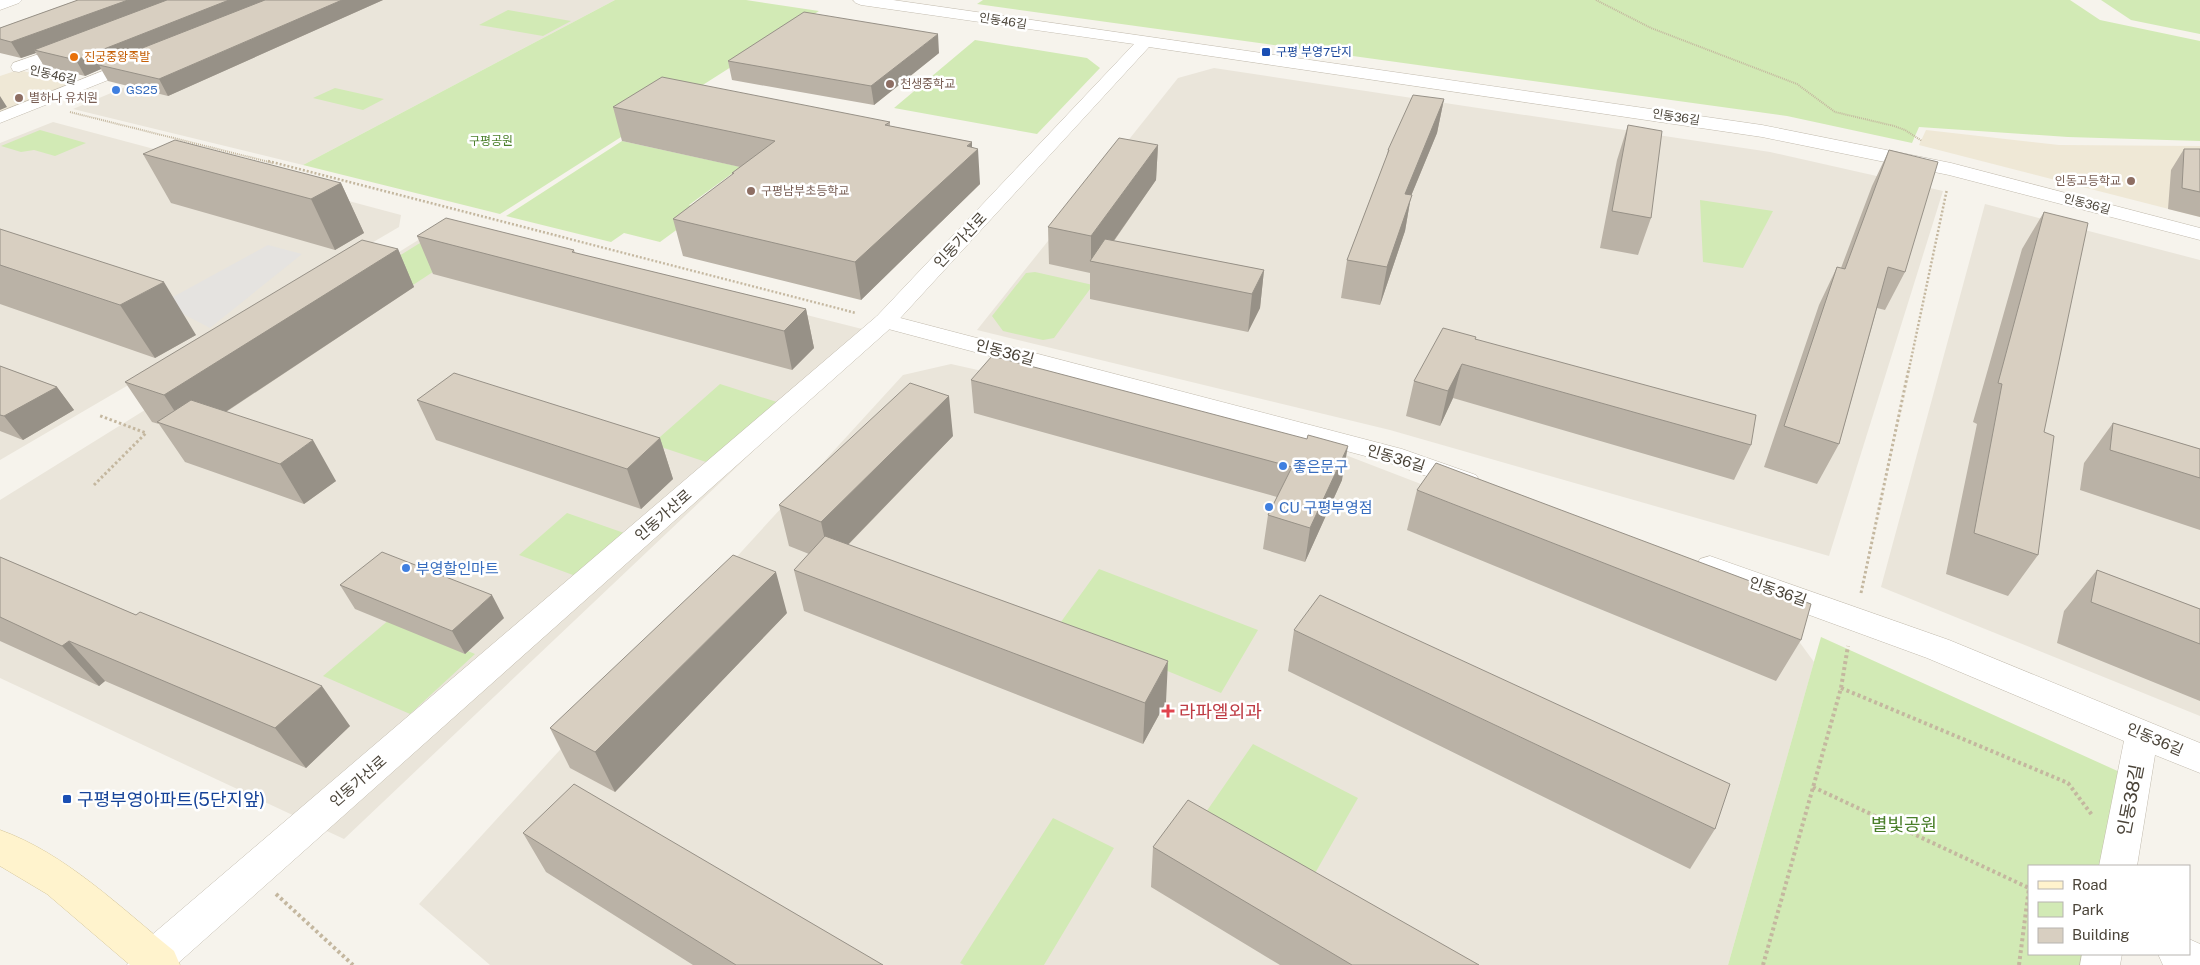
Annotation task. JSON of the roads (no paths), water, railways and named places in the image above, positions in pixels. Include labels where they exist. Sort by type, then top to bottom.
[{"type":"main road","name":"인동가산로","points":[[0,846],[60,882],[154,963]]},
{"type":"street","points":[[0,5],[14,0]]},
{"type":"street","name":"인동46길","points":[[861,0],[1144,42]]},
{"type":"street","name":"인동46길","points":[[19,67],[90,40]]},
{"type":"street","name":"인동36길","points":[[1144,42],[1762,130],[1951,169],[2200,234]]},
{"type":"street","name":"인동가산로","points":[[154,963],[253,872],[885,321],[1144,42]]},
{"type":"street","name":"인동46길","points":[[0,118],[152,57]]},
{"type":"street","name":"인동46길","points":[[0,63],[87,83]]},
{"type":"street","name":"인동36길","points":[[885,321],[1393,455],[1494,491]]},
{"type":"street","name":"인동36길","points":[[1689,560],[1938,649],[2200,758]]},
{"type":"street","name":"인동38길","points":[[2118,865],[2142,734]]},
{"type":"street","points":[[2180,955],[2200,965]]},
{"type":"place","name":"구평 부영7단지","points":[[1266,52]]},
{"type":"place","name":"진궁중왕족발","points":[[74,57]]},
{"type":"place","name":"천생중학교","points":[[890,84]]},
{"type":"place","name":"GS25","points":[[116,90]]},
{"type":"place","name":"별하나 유치원","points":[[19,98]]},
{"type":"place","name":"인동고등학교","points":[[2131,181]]},
{"type":"place","name":"구평남부초등학교","points":[[751,191]]},
{"type":"place","name":"좋은문구","points":[[1283,466]]},
{"type":"place","name":"CU 구평부영점","points":[[1269,507]]},
{"type":"place","name":"부영할인마트","points":[[406,568]]},
{"type":"place","name":"라파엘외과","points":[[1168,711]]},
{"type":"place","name":"구평부영아파트(5단지앞)","points":[[67,799]]},
{"type":"park label","name":"구평공원","points":[[491,141]]},
{"type":"park label","name":"별빛공원","points":[[1904,824]]}]
